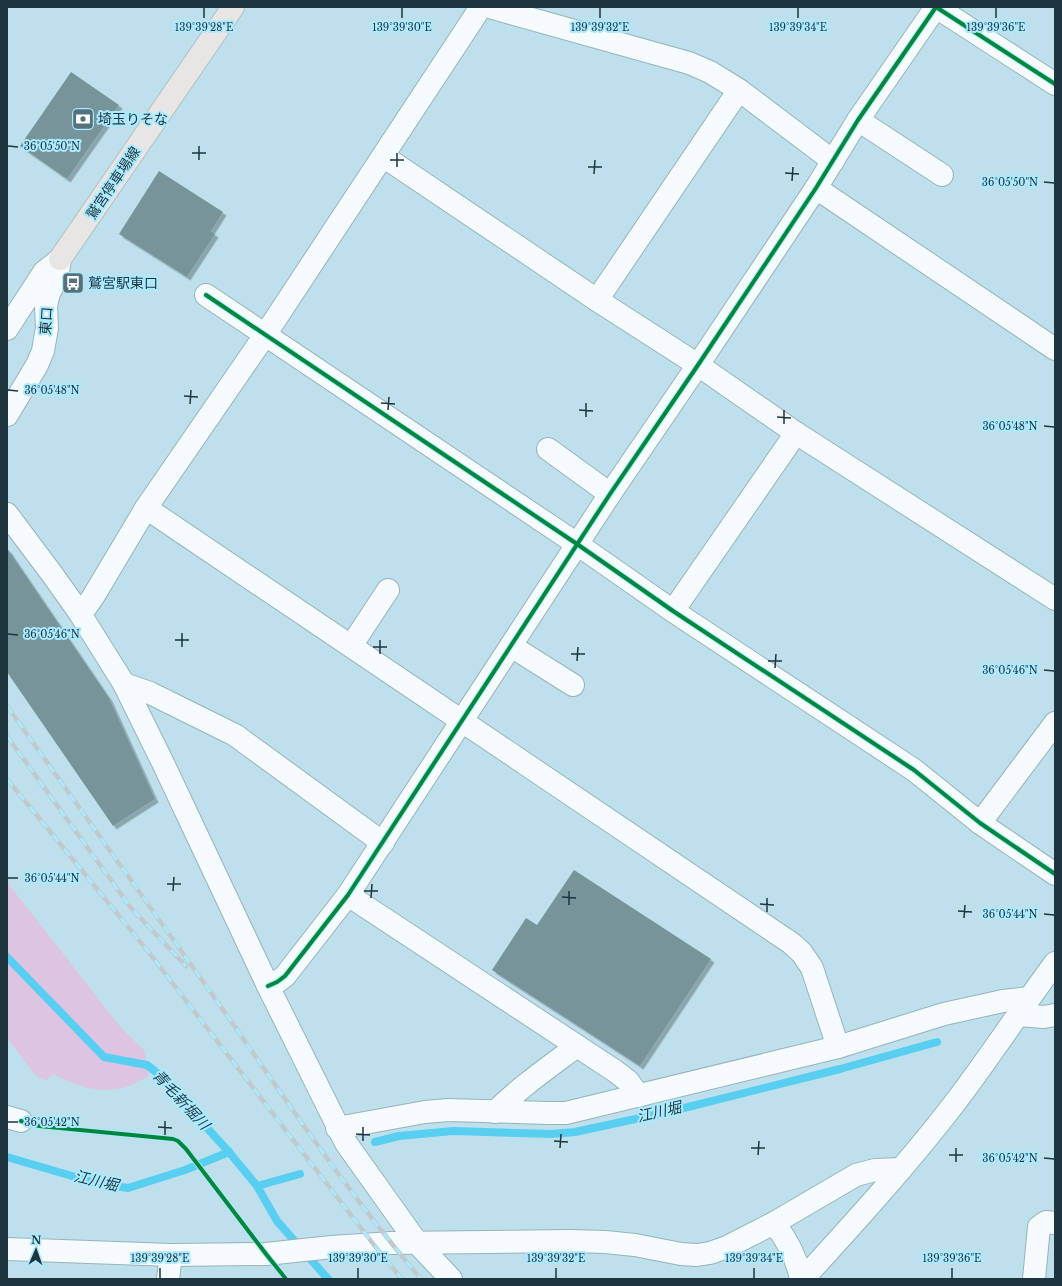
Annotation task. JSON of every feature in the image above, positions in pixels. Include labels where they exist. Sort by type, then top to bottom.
[{"type":"main road","name":"鷲宮停車場線","points":[[60,259],[234,7]]},
{"type":"street","points":[[79,612],[86,607],[93,597],[146,508],[265,334],[480,7]]},
{"type":"street","points":[[489,7],[689,64],[710,72],[738,90],[833,161]]},
{"type":"street","points":[[268,986],[285,976],[348,896],[610,494],[816,188],[858,120],[936,7],[1055,84]]},
{"type":"street","points":[[597,300],[738,90]]},
{"type":"street","points":[[858,120],[942,175]]},
{"type":"street","points":[[383,156],[597,300],[698,365],[796,433],[1055,599]]},
{"type":"street","points":[[816,188],[1055,349]]},
{"type":"street","name":"東口","points":[[7,329],[44,272],[60,259]]},
{"type":"street","name":"東口","points":[[9,410],[37,365],[43,351],[47,328],[46,306],[49,293],[57,278],[60,259]]},
{"type":"street","points":[[206,295],[577,544],[673,611],[914,770],[980,823],[1055,874]]},
{"type":"street","points":[[673,611],[796,433]]},
{"type":"street","points":[[548,449],[610,494]]},
{"type":"street","points":[[146,508],[791,943],[802,953],[812,968],[838,1047]]},
{"type":"street","points":[[7,514],[79,612],[124,684],[163,763],[268,986],[346,1144],[418,1244],[450,1279]]},
{"type":"street","points":[[351,646],[388,590]]},
{"type":"street","points":[[511,646],[573,685]]},
{"type":"street","points":[[124,684],[150,693],[235,735],[383,843]]},
{"type":"street","points":[[980,823],[1055,723]]},
{"type":"street","points":[[348,896],[615,1071],[628,1081],[639,1096]]},
{"type":"street","points":[[802,1279],[901,1169],[954,1104],[1055,963]]},
{"type":"street","points":[[337,1128],[424,1112],[448,1110],[495,1112],[566,1112],[639,1096],[838,1047],[944,1014],[1003,1001],[1024,1007],[1044,1017],[1055,1015]]},
{"type":"street","points":[[495,1112],[519,1090],[577,1046]]},
{"type":"street","points":[[7,1249],[172,1255],[266,1254],[391,1243],[605,1242],[635,1245],[681,1254],[697,1255],[710,1253],[727,1247],[774,1223],[856,1175],[875,1170],[901,1169]]},
{"type":"street","points":[[1034,1279],[1040,1227],[1046,1222],[1055,1223]]},
{"type":"street","points":[[774,1223],[785,1238],[798,1266],[802,1279]]},
{"type":"street","points":[[168,1279],[172,1255]]},
{"type":"shaded area","points":[[7,882],[122,1029],[144,1050],[149,1076],[130,1086],[114,1090],[87,1088],[53,1074],[46,1081],[36,1076],[7,1038]]},
{"type":"building","points":[[71,72],[119,105],[67,179],[20,146]]},
{"type":"building","points":[[159,171],[223,212],[211,231],[215,234],[187,277],[119,234]]},
{"type":"building","points":[[7,548],[109,698],[155,799],[113,826],[7,672]]},
{"type":"building","points":[[574,870],[711,959],[640,1066],[492,970],[526,918],[537,925]]},
{"type":"waterway","name":"青毛新堀川","points":[[7,957],[104,1057],[147,1065],[156,1072],[229,1152],[257,1186],[277,1221],[328,1279]]},
{"type":"waterway","name":"江川堀","points":[[375,1142],[399,1136],[453,1131],[551,1134],[575,1132],[668,1112],[840,1069],[937,1042]]},
{"type":"waterway","name":"江川堀","points":[[7,1157],[96,1183],[128,1188],[185,1170],[229,1152]]},
{"type":"waterway","name":"江川堀","points":[[257,1186],[300,1174]]},
{"type":"railway","points":[[7,706],[338,1173],[392,1244],[421,1279]]},
{"type":"railway","points":[[7,736],[131,908],[186,966]]},
{"type":"railway","points":[[7,779],[147,950],[374,1245],[402,1279]]},
{"type":"cycle path","points":[[268,986],[285,976],[348,895],[610,494],[816,188],[858,120],[936,7],[1055,84]]},
{"type":"cycle path","points":[[206,295],[577,544],[673,611],[914,770],[980,823],[1055,874]]},
{"type":"cycle path","points":[[21,1121],[39,1126],[173,1139],[178,1141],[186,1149],[286,1279]]},
{"type":"place","name":"埼玉りそな","points":[[83,119]]},
{"type":"place","name":"鷲宮駅東口","points":[[73,283]]}]
